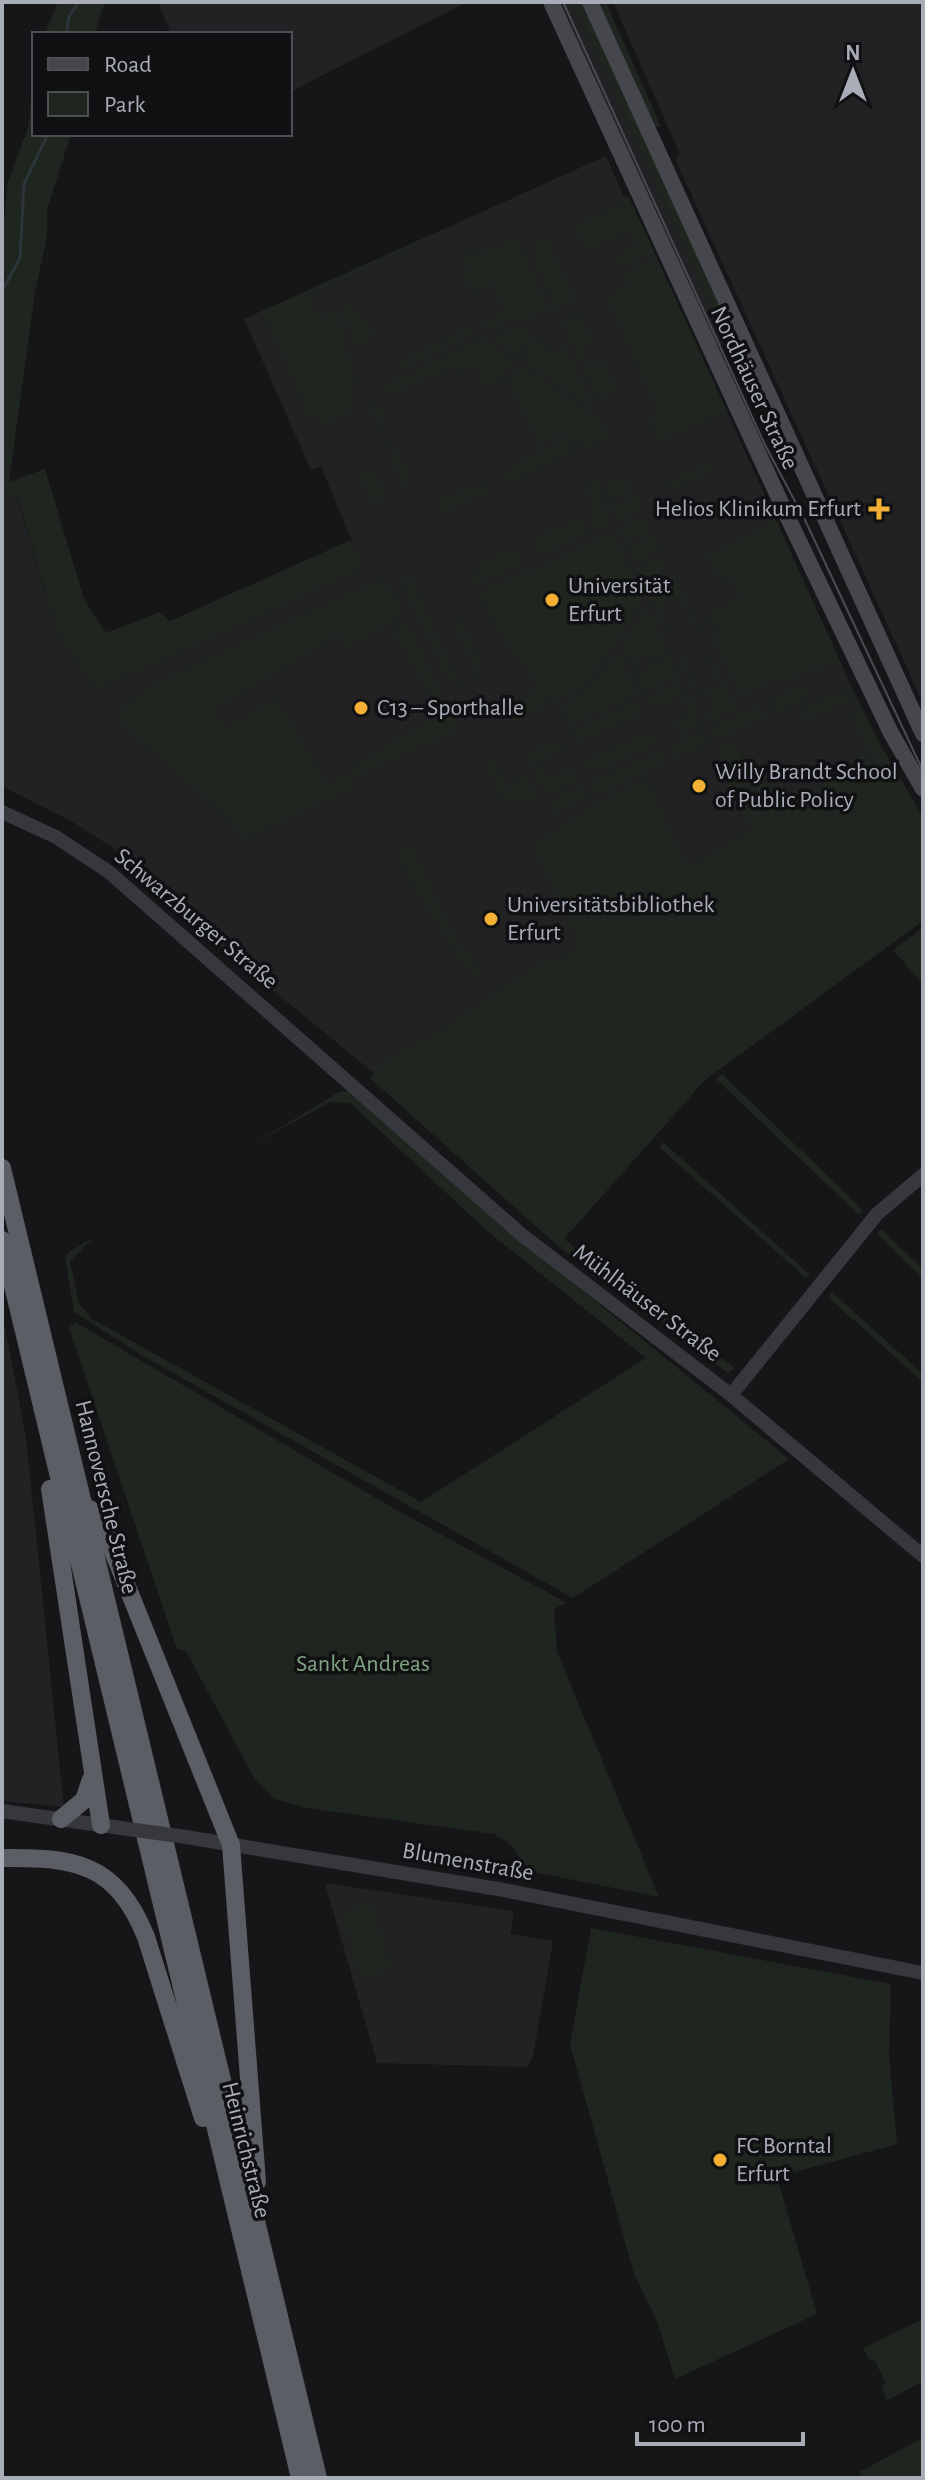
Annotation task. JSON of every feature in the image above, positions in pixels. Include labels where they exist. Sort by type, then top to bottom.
[{"type":"highway","name":"Hannoversche Straße","points":[[2,1168],[164,1837]]},
{"type":"highway","name":"Hannoversche Straße","points":[[2,1240],[144,1835]]},
{"type":"highway","points":[[50,1443],[47,1467],[101,1825]]},
{"type":"highway","points":[[82,1497],[106,1534],[231,1845],[259,2228]]},
{"type":"highway","points":[[61,1819],[84,1800],[93,1772]]},
{"type":"highway","name":"Heinrichstraße","points":[[144,1835],[300,2478]]},
{"type":"highway","name":"Heinrichstraße","points":[[164,1837],[318,2478]]},
{"type":"highway","points":[[2,1858],[68,1860],[91,1866],[118,1888],[137,1914],[209,2139],[222,2150]]},
{"type":"main road","name":"Nordhäuser Straße","points":[[551,2],[785,513],[891,733],[923,789]]},
{"type":"main road","name":"Nordhäuser Straße","points":[[590,2],[923,734]]},
{"type":"street","name":"Schwarzburger Straße","points":[[2,812],[56,837],[109,872],[349,1079]]},
{"type":"street","name":"Mühlhäuser Straße","points":[[349,1079],[522,1235],[731,1395],[923,1556]]},
{"type":"street","points":[[731,1395],[877,1214],[923,1175]]},
{"type":"street","name":"Blumenstraße","points":[[2,1811],[186,1837],[504,1890],[923,1973]]},
{"type":"shaded area","points":[[158,2],[467,2],[292,91],[292,32],[170,32]]},
{"type":"shaded area","points":[[560,2],[573,2],[727,342],[717,347]]},
{"type":"shaded area","name":"Helios Klinikum Erfurt","points":[[613,2],[923,2],[923,703],[676,161],[679,152]]},
{"type":"shaded area","name":"Universität Erfurt","points":[[606,156],[637,226],[642,225],[870,727],[923,817],[923,921],[376,1075],[231,956],[132,860],[71,821],[2,786],[2,496],[16,493],[57,633],[95,691],[363,567],[321,467],[311,470],[244,319]]},
{"type":"shaded area","points":[[2,1312],[26,1437],[64,1807],[2,1801]]},
{"type":"shaded area","points":[[325,1883],[514,1911],[510,1934],[553,1941],[533,2057],[527,2067],[377,2063]]},
{"type":"green space","points":[[58,2],[108,2],[103,7],[96,32],[46,32]]},
{"type":"green space","points":[[573,2],[581,2],[590,20],[735,339],[727,342]]},
{"type":"green space","points":[[595,2],[606,2],[661,127],[653,127]]},
{"type":"green space","points":[[32,88],[32,136],[70,136],[47,210],[47,237],[35,292],[9,482],[45,469],[84,599],[106,633],[159,612],[170,621],[351,540],[364,568],[95,691],[57,633],[17,494],[2,496],[2,234],[8,182],[29,125]]},
{"type":"green space","points":[[622,195],[629,197],[654,252],[619,267],[614,256],[637,245],[631,231],[585,251],[574,226],[624,203]]},
{"type":"green space","points":[[546,235],[578,304],[573,301],[561,306],[563,311],[558,313],[534,260],[535,244]]},
{"type":"green space","points":[[518,238],[550,311],[484,330],[483,321],[505,311],[492,284],[471,294],[463,276],[468,274],[465,254],[474,249],[477,254]]},
{"type":"green space","points":[[419,240],[410,249],[309,295],[319,317],[340,308],[344,341],[357,385],[348,389],[356,408],[324,425],[317,410],[317,414],[307,418],[263,311]]},
{"type":"green space","points":[[656,257],[727,411],[659,442],[649,420],[659,415],[606,296],[628,286],[622,273]]},
{"type":"green space","points":[[352,303],[361,322],[366,320],[375,338],[352,349],[344,306]]},
{"type":"green space","points":[[579,313],[595,343],[581,349],[588,366],[603,360],[616,389],[598,400],[561,321]]},
{"type":"green space","points":[[533,323],[519,358],[489,336]]},
{"type":"green space","points":[[470,327],[477,334],[403,368],[399,362]]},
{"type":"green space","points":[[533,334],[550,350],[563,348],[564,342],[594,406],[591,408],[523,360]]},
{"type":"green space","points":[[482,338],[515,361],[500,380],[484,387],[474,366],[458,373],[455,367],[385,396],[383,388],[389,381],[419,371],[418,368]]},
{"type":"green space","points":[[520,364],[602,421],[608,438],[589,447],[561,435],[536,446],[531,427],[507,381]]},
{"type":"green space","points":[[368,403],[384,407],[388,416],[379,421],[392,451],[399,449],[412,484],[404,488]]},
{"type":"green space","points":[[561,440],[579,448],[507,484],[503,474],[514,469],[512,464]]},
{"type":"green space","points":[[711,461],[715,470],[671,489],[667,481]]},
{"type":"green space","points":[[373,468],[387,499],[373,505],[359,474]]},
{"type":"green space","points":[[626,476],[633,491],[609,501],[604,485]]},
{"type":"green space","points":[[598,480],[610,525],[596,531],[588,514],[595,510],[584,486]]},
{"type":"green space","points":[[485,482],[489,492],[445,512],[437,509],[438,499]]},
{"type":"green space","points":[[636,495],[643,510],[615,522],[610,506]]},
{"type":"green space","points":[[645,516],[652,531],[624,543],[617,528]]},
{"type":"green space","points":[[581,517],[589,534],[540,556],[533,539]]},
{"type":"green space","points":[[775,518],[840,661],[821,670],[819,666],[781,684],[778,679],[739,696],[712,636],[719,632],[716,625],[709,628],[707,622],[714,610],[740,598],[730,577],[719,582],[706,554],[766,527],[765,523]]},
{"type":"green space","points":[[613,531],[644,598],[593,674],[567,697],[553,703],[503,640],[478,592],[526,570],[528,573]]},
{"type":"green space","points":[[654,535],[661,551],[633,563],[626,548]]},
{"type":"green space","points":[[516,547],[523,564],[475,585],[471,576],[479,572],[476,564]]},
{"type":"green space","points":[[663,556],[666,564],[647,593],[635,568]]},
{"type":"green space","points":[[672,568],[701,631],[696,633],[680,597],[672,600],[668,595],[668,601],[660,606],[670,629],[665,631],[650,599]]},
{"type":"green space","points":[[409,572],[456,679],[463,676],[466,681],[484,670],[485,674],[459,686],[456,680],[449,683],[401,581]]},
{"type":"green space","points":[[380,579],[395,594],[403,616],[347,648],[336,630],[331,633],[334,638],[214,709],[225,728],[277,698],[313,759],[308,764],[314,761],[329,786],[337,781],[335,776],[346,770],[355,788],[244,839],[220,811],[122,725],[120,709],[143,693],[142,689]]},
{"type":"green space","points":[[647,604],[669,653],[651,661],[644,654],[635,662],[639,668],[633,672],[623,644]]},
{"type":"green space","points":[[462,619],[482,668],[475,671],[453,622]]},
{"type":"green space","points":[[409,624],[447,704],[438,708],[392,630]]},
{"type":"green space","points":[[702,647],[707,655],[711,653],[736,709],[708,722],[705,713],[715,708],[710,696],[699,700],[675,655],[681,652],[700,694],[709,690],[712,695],[715,693],[713,688],[720,685]]},
{"type":"green space","points":[[619,652],[638,695],[569,726],[561,707],[590,684]]},
{"type":"green space","points":[[670,655],[679,676],[642,693],[634,675]]},
{"type":"green space","points":[[679,682],[683,695],[654,709],[648,696]]},
{"type":"green space","points":[[537,685],[550,705],[511,722],[509,717]]},
{"type":"green space","points":[[803,685],[809,698],[775,713],[769,701]]},
{"type":"green space","points":[[851,686],[882,748],[859,762],[857,757],[868,750],[851,712],[857,709],[847,688]]},
{"type":"green space","points":[[688,689],[701,725],[680,734],[674,721],[688,715],[682,701]]},
{"type":"green space","points":[[844,689],[852,707],[846,702],[805,721],[800,710]]},
{"type":"green space","points":[[635,702],[644,713],[575,744],[571,731]]},
{"type":"green space","points":[[761,704],[767,717],[717,740],[711,727]]},
{"type":"green space","points":[[448,708],[458,730],[354,777],[350,768]]},
{"type":"green space","points":[[704,730],[710,743],[674,759],[668,746]]},
{"type":"green space","points":[[506,731],[538,799],[504,803],[484,761],[491,757],[507,786],[501,791],[517,785],[515,778],[524,774]]},
{"type":"green space","points":[[649,732],[658,744],[604,769],[602,766],[587,773],[585,761]]},
{"type":"green space","points":[[561,739],[565,749],[538,761],[546,779],[571,768],[580,780],[545,796],[526,754]]},
{"type":"green space","points":[[735,741],[760,784],[776,776],[787,798],[799,791],[801,796],[884,751],[923,817],[923,921],[705,1080],[564,1239],[735,1368],[728,1373],[558,1246],[371,1079],[375,1071],[394,1056],[443,1029],[527,971],[554,954],[558,960],[580,946],[533,846],[594,803],[647,779],[688,868],[751,830],[714,749]]},
{"type":"green space","points":[[661,750],[666,763],[597,795],[591,782]]},
{"type":"green space","points":[[583,785],[589,798],[554,814],[547,801]]},
{"type":"green space","points":[[412,845],[461,950],[468,947],[484,982],[477,981],[469,966],[465,968],[415,889],[397,852]]},
{"type":"green space","points":[[923,928],[923,984],[893,950]]},
{"type":"green space","points":[[722,1074],[863,1210],[859,1215],[716,1079]]},
{"type":"green space","points":[[351,1091],[545,1260],[789,1459],[573,1598],[143,1356],[74,1312],[65,1255],[94,1237],[70,1261],[79,1303],[92,1319],[421,1502],[646,1358],[486,1230],[350,1103],[330,1102],[245,1149],[339,1092]]},
{"type":"green space","points":[[663,1142],[809,1274],[806,1278],[659,1147]]},
{"type":"green space","points":[[881,1229],[923,1269],[923,1279],[877,1234]]},
{"type":"green space","points":[[832,1292],[923,1374],[923,1382],[828,1297]]},
{"type":"green space","name":"Sankt Andreas","points":[[75,1322],[400,1512],[567,1603],[554,1609],[557,1652],[659,1897],[528,1871],[511,1845],[494,1834],[307,1808],[275,1799],[254,1778],[186,1651],[177,1649],[69,1328]]},
{"type":"green space","points":[[372,1903],[392,1970],[360,1979],[341,1912]]},
{"type":"green space","name":"FC Borntal Erfurt","points":[[591,1928],[891,1984],[889,2055],[897,2144],[777,2177],[817,2314],[675,2379],[657,2321],[634,2274],[570,2044]]},
{"type":"green space","points":[[923,2319],[923,2381],[886,2401],[882,2385],[885,2382],[874,2359],[870,2361],[863,2348]]},
{"type":"green space","points":[[923,2438],[923,2478],[863,2478],[859,2472]]},
{"type":"waterway","points":[[66,32],[69,16],[79,2]]},
{"type":"waterway","points":[[2,291],[20,258],[24,184],[47,136]]},
{"type":"tram line","points":[[563,2],[765,445],[804,518],[923,771]]},
{"type":"place","name":"Helios Klinikum Erfurt","points":[[879,509]]},
{"type":"place","name":"Universität Erfurt","points":[[552,600]]},
{"type":"place","name":"C13 – Sporthalle","points":[[361,708]]},
{"type":"place","name":"Willy Brandt School of Public Policy","points":[[699,786]]},
{"type":"place","name":"Universitätsbibliothek Erfurt","points":[[491,919]]},
{"type":"place","name":"FC Borntal Erfurt","points":[[720,2160]]}]
